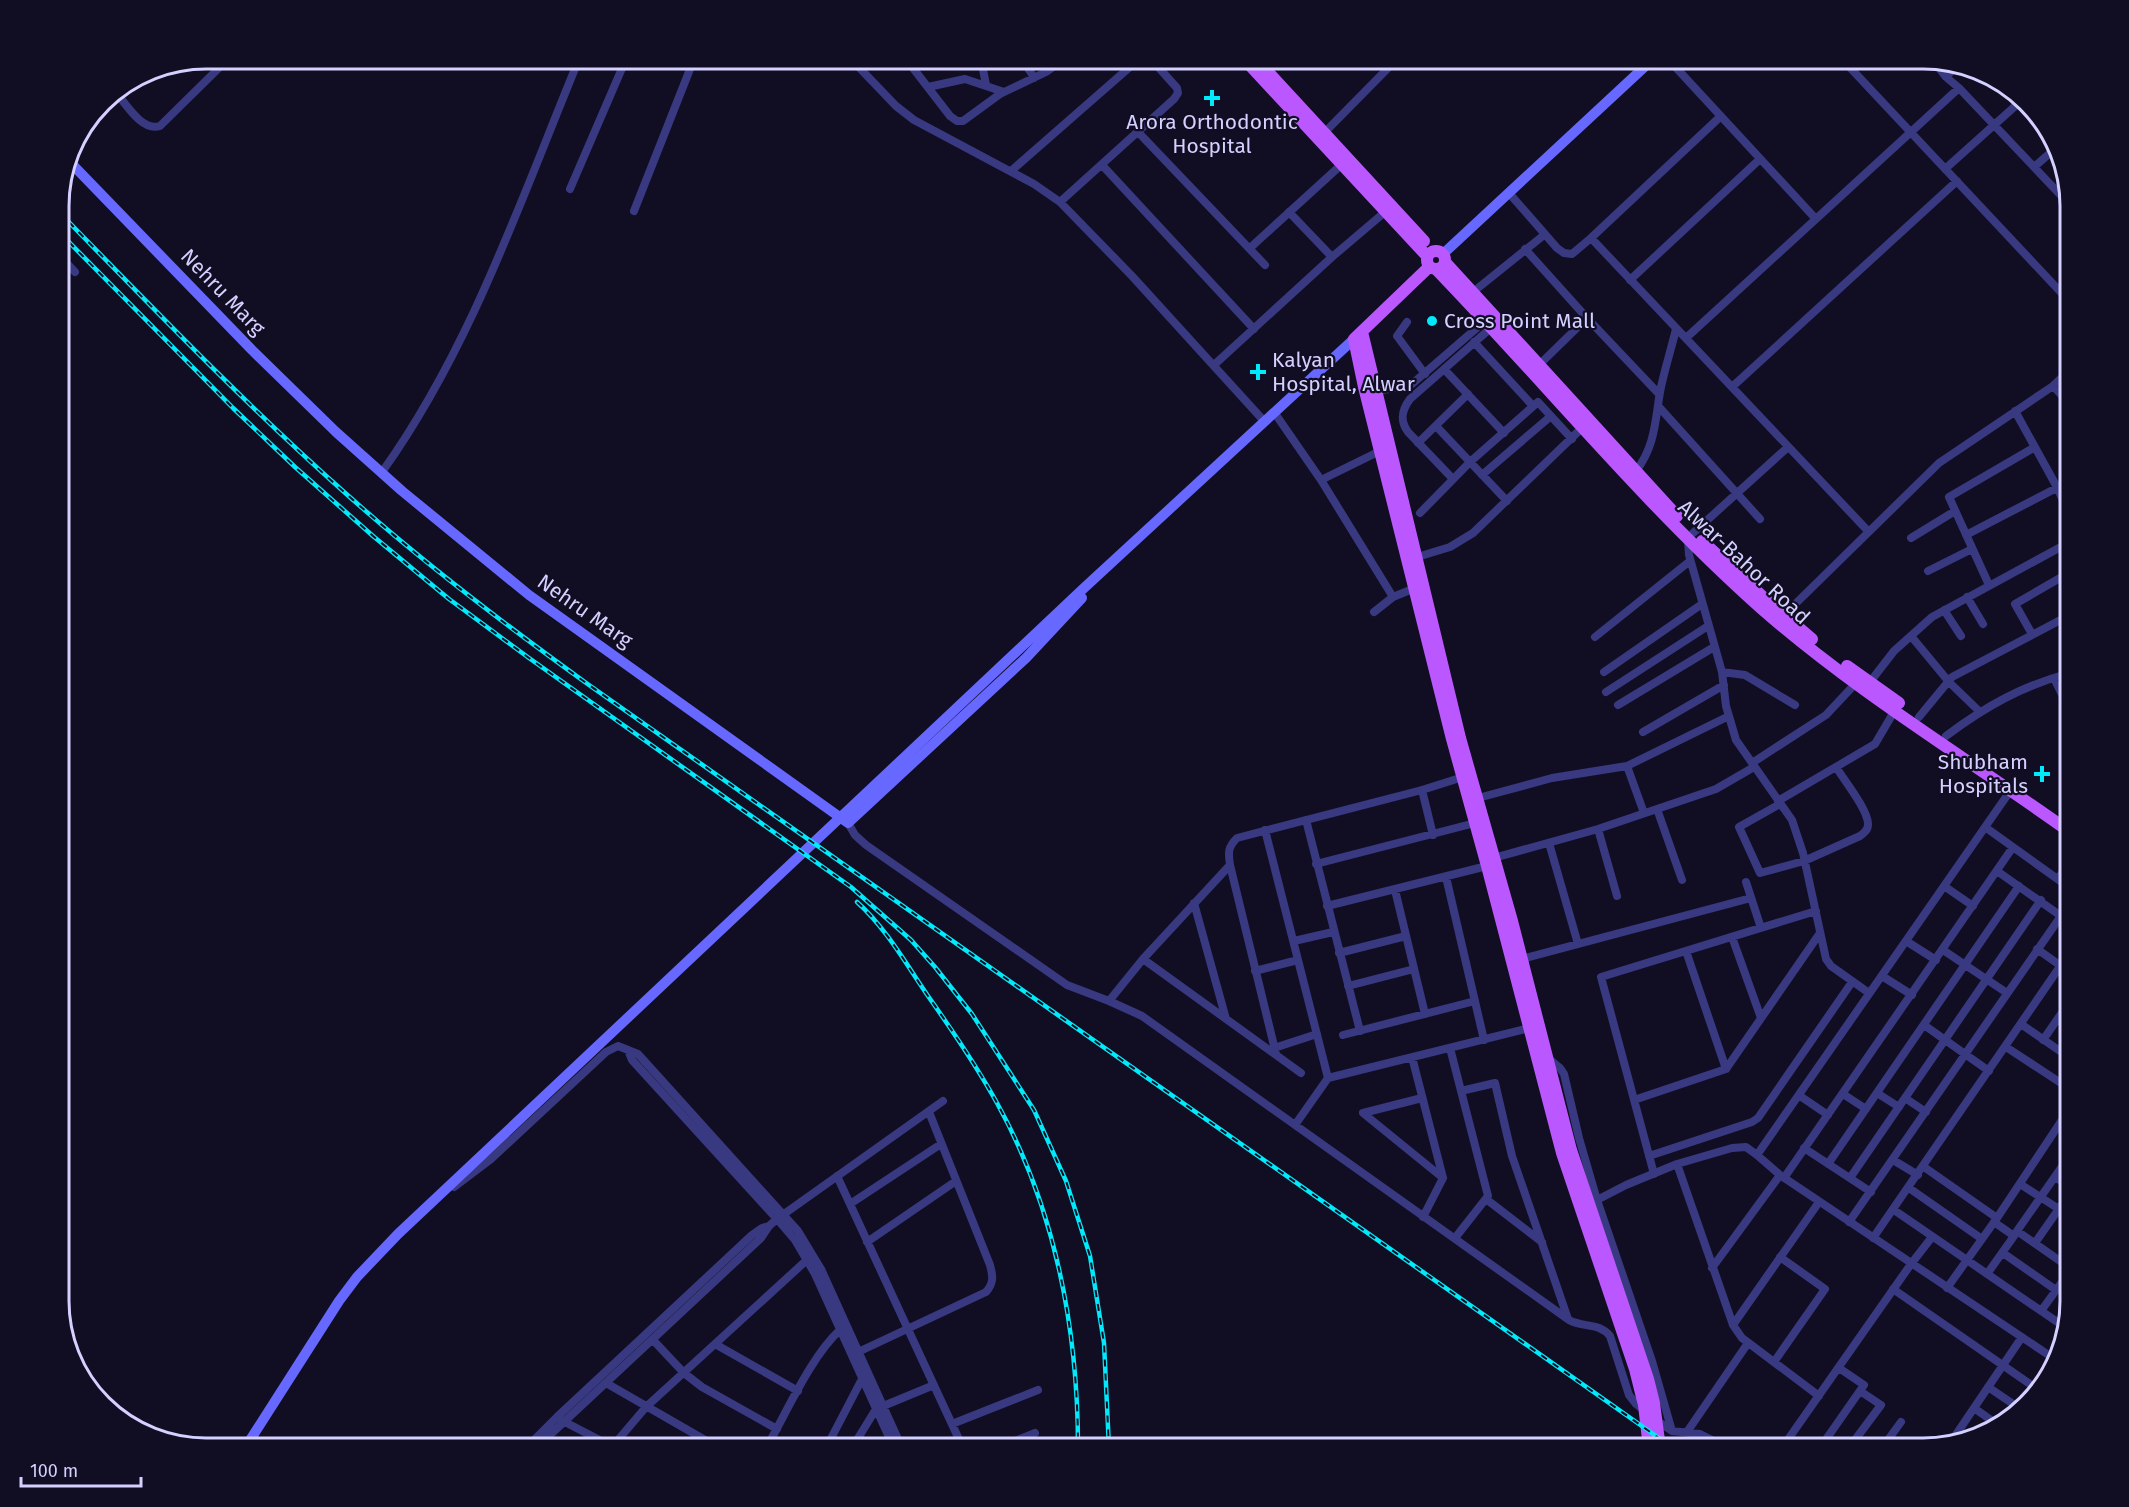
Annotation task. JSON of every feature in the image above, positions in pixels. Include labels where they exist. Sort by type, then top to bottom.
[{"type":"main road","points":[[1254,69],[1385,212],[1436,260]]},
{"type":"main road","points":[[1266,69],[1436,260]]},
{"type":"main road","points":[[1436,260],[1358,336],[1380,451],[1412,559],[1415,588],[1478,798],[1489,861],[1530,1028],[1642,1360],[1654,1403],[1659,1438]]},
{"type":"main road","name":"Alwar-Bahor Road","points":[[1436,260],[1473,292],[1539,365],[1587,424],[1636,471],[1691,536],[1835,657],[2013,787]]},
{"type":"main road","name":"Alwar-Bahor Road","points":[[1436,260],[1489,323],[1765,611],[1856,683],[2060,818]]},
{"type":"main road","points":[[1370,393],[1437,657],[1475,823],[1522,959],[1548,1058],[1548,1080],[1571,1184],[1635,1369],[1644,1405],[1648,1438]]},
{"type":"street","points":[[121,98],[148,127],[160,126],[217,69]]},
{"type":"street","points":[[382,472],[415,423],[448,366],[482,294],[574,69]]},
{"type":"street","points":[[570,189],[621,69]]},
{"type":"street","points":[[634,211],[690,69]]},
{"type":"street","points":[[862,69],[904,113],[1048,192],[1060,202],[1132,276],[1264,421]]},
{"type":"street","points":[[914,69],[950,116],[957,121],[969,118],[1004,92],[1048,69]]},
{"type":"street","points":[[983,69],[986,85]]},
{"type":"street","points":[[1011,171],[1127,69]]},
{"type":"street","points":[[1060,202],[1174,99],[1178,93],[1177,88],[1161,69]]},
{"type":"street","points":[[1324,133],[1386,69]]},
{"type":"street","points":[[1436,260],[1641,69]]},
{"type":"street","points":[[1678,69],[1815,218]]},
{"type":"street","points":[[1852,69],[2060,291]]},
{"type":"street","points":[[1029,70],[1034,78]]},
{"type":"street","points":[[1941,70],[2059,194]]},
{"type":"street","points":[[1946,77],[1951,72]]},
{"type":"street","points":[[928,87],[965,79],[1004,92]]},
{"type":"street","points":[[1686,339],[1959,88]]},
{"type":"street","points":[[1945,169],[2016,106]]},
{"type":"street","points":[[1509,193],[1544,235],[1564,253],[1572,254],[1721,116]]},
{"type":"street","points":[[1138,132],[1265,265]]},
{"type":"street","points":[[2034,167],[2050,153]]},
{"type":"street","points":[[1630,280],[1760,159]]},
{"type":"street","points":[[1102,165],[1254,329]]},
{"type":"street","points":[[1250,248],[1341,165]]},
{"type":"street","name":"Nehru Marg","points":[[75,167],[252,350],[336,432],[382,472],[529,595],[848,823]]},
{"type":"street","points":[[1732,387],[1957,181]]},
{"type":"street","points":[[1290,212],[1332,257]]},
{"type":"street","points":[[1214,365],[1332,257],[1385,212]]},
{"type":"street","points":[[1473,292],[1544,235]]},
{"type":"street","points":[[1591,238],[1868,531]]},
{"type":"street","points":[[1525,249],[1659,394]]},
{"type":"street","points":[[69,266],[75,272]]},
{"type":"street","points":[[1539,365],[1587,318]]},
{"type":"street","points":[[1407,322],[1397,336],[1425,374]]},
{"type":"street","points":[[1452,479],[1403,425],[1403,411],[1410,399],[1474,342],[1489,323]]},
{"type":"street","points":[[1370,393],[1412,384],[1489,323]]},
{"type":"street","points":[[1636,471],[1647,456],[1659,407],[1659,394],[1676,329]]},
{"type":"street","points":[[252,1438],[339,1300],[380,1253],[1098,576],[1358,336]]},
{"type":"street","points":[[1474,342],[1533,406]]},
{"type":"street","points":[[1444,369],[1503,433]]},
{"type":"street","points":[[1784,615],[1939,463],[2060,379]]},
{"type":"street","points":[[2053,386],[2060,393]]},
{"type":"street","points":[[1418,443],[1468,394]]},
{"type":"street","points":[[1420,513],[1470,462],[1538,402],[1572,439]]},
{"type":"street","points":[[1659,407],[1760,519]]},
{"type":"street","points":[[2015,411],[2060,494]]},
{"type":"street","points":[[1274,412],[1321,480],[1393,597]]},
{"type":"street","points":[[1482,475],[1551,416]]},
{"type":"street","points":[[1412,559],[1450,547],[1466,539],[1587,424]]},
{"type":"street","points":[[1436,426],[1507,501]]},
{"type":"street","points":[[1788,447],[1691,536],[1690,561],[1722,672],[1729,716],[1736,740],[1792,820],[1804,861],[1826,959],[1831,966],[1869,993]]},
{"type":"street","points":[[1989,585],[1949,496],[2035,447]]},
{"type":"street","points":[[1321,480],[1380,451]]},
{"type":"street","points":[[1966,535],[2058,489]]},
{"type":"street","points":[[1911,538],[1955,512]]},
{"type":"street","points":[[1870,682],[1894,651],[1932,616],[2060,547]]},
{"type":"street","points":[[1928,572],[1972,549]]},
{"type":"street","points":[[1595,637],[1690,561]]},
{"type":"street","points":[[1098,576],[1074,608],[1026,658],[848,823],[855,835],[866,846],[1067,985],[1142,1016],[1575,1324],[1599,1326],[1605,1330],[1610,1336],[1632,1400],[1672,1431],[1709,1438]]},
{"type":"street","points":[[2032,634],[2015,604],[2060,578]]},
{"type":"street","points":[[1374,612],[1393,597],[1415,588]]},
{"type":"street","points":[[1967,597],[1983,624]]},
{"type":"street","points":[[1604,672],[1702,604]]},
{"type":"street","points":[[1944,610],[1961,636]]},
{"type":"street","points":[[1919,717],[1953,677],[2060,620]]},
{"type":"street","points":[[1606,692],[1708,626]]},
{"type":"street","points":[[1911,636],[1949,682],[1980,712]]},
{"type":"street","points":[[1618,705],[1714,647]]},
{"type":"street","points":[[1722,672],[1745,675],[1795,705]]},
{"type":"street","points":[[1946,736],[1980,712],[2022,689],[2060,676]]},
{"type":"street","points":[[2054,678],[2060,690]]},
{"type":"street","points":[[1327,906],[1446,877],[1489,861],[1598,829],[1716,789],[1826,715],[1856,683]]},
{"type":"street","points":[[1643,732],[1724,685]]},
{"type":"street","points":[[1836,767],[1866,814],[1869,824],[1866,831],[1860,836],[1804,861],[1760,873],[1739,827],[1836,767],[1875,744],[1895,710]]},
{"type":"street","points":[[1478,798],[1552,778],[1627,766],[1729,716]]},
{"type":"street","points":[[1627,766],[1644,813]]},
{"type":"street","points":[[1275,1051],[1230,865],[1228,852],[1230,845],[1237,838],[1422,790],[1463,777]]},
{"type":"street","points":[[1757,1155],[2013,787]]},
{"type":"street","points":[[1422,790],[1433,835]]},
{"type":"street","points":[[1657,809],[1682,880]]},
{"type":"street","points":[[1305,820],[1360,1031]]},
{"type":"street","points":[[1316,864],[1475,823]]},
{"type":"street","points":[[1985,827],[2058,879],[2060,876]]},
{"type":"street","points":[[1598,829],[1617,896]]},
{"type":"street","points":[[1266,830],[1328,1078]]},
{"type":"street","points":[[1549,843],[1578,944]]},
{"type":"street","points":[[1712,1268],[1843,1094],[2013,848]]},
{"type":"street","points":[[1109,1001],[1143,959],[1230,865]]},
{"type":"street","points":[[1997,871],[2060,915]]},
{"type":"street","points":[[1446,877],[1484,1040]]},
{"type":"street","points":[[1746,882],[1761,928]]},
{"type":"street","points":[[1828,1164],[2019,885]]},
{"type":"street","points":[[1944,886],[1973,906]]},
{"type":"street","points":[[1395,890],[1425,1014]]},
{"type":"street","points":[[1522,959],[1751,898]]},
{"type":"street","points":[[1850,1178],[2041,900]]},
{"type":"street","points":[[1194,903],[1226,1018]]},
{"type":"street","points":[[1654,1174],[1601,977],[1816,911]]},
{"type":"street","points":[[1849,1222],[2060,917]]},
{"type":"street","points":[[1294,941],[1333,932]]},
{"type":"street","points":[[1634,1100],[1726,1069],[1820,933]]},
{"type":"street","points":[[1339,952],[1406,936]]},
{"type":"street","points":[[1732,937],[1761,1018]]},
{"type":"street","points":[[1906,941],[1936,960]]},
{"type":"street","points":[[2037,949],[2060,960]]},
{"type":"street","points":[[1943,950],[2007,993]]},
{"type":"street","points":[[1686,951],[1726,1069]]},
{"type":"street","points":[[1143,959],[1275,1051],[1301,1073]]},
{"type":"street","points":[[1256,971],[1298,960]]},
{"type":"street","points":[[1348,986],[1414,969]]},
{"type":"street","points":[[1873,1238],[2060,971]]},
{"type":"street","points":[[1882,976],[1912,995]]},
{"type":"street","points":[[1649,1156],[1758,1118],[1852,982]]},
{"type":"street","points":[[1343,1035],[1475,1001]]},
{"type":"street","points":[[2043,1040],[2060,1016]]},
{"type":"street","points":[[2021,1024],[2060,1051]]},
{"type":"street","points":[[1924,1025],[1989,1071]]},
{"type":"street","points":[[1295,1125],[1328,1078],[1530,1028]]},
{"type":"street","points":[[1275,1051],[1317,1034]]},
{"type":"street","points":[[428,1206],[491,1159],[606,1052],[618,1046],[638,1054],[780,1216],[798,1231],[896,1438]]},
{"type":"street","points":[[2006,1047],[2060,1082]]},
{"type":"street","points":[[1450,1048],[1488,1196],[1455,1238]]},
{"type":"street","points":[[1412,1058],[1443,1178],[1423,1217]]},
{"type":"street","points":[[1548,1058],[1564,1074],[1597,1200],[1652,1360],[1672,1431]]},
{"type":"street","points":[[1461,1091],[1495,1083],[1512,1156],[1569,1320]]},
{"type":"street","points":[[1877,1093],[1899,1107]]},
{"type":"street","points":[[1843,1094],[1866,1109]]},
{"type":"street","points":[[1800,1096],[1827,1115]]},
{"type":"street","points":[[1422,1098],[1363,1113],[1443,1178]]},
{"type":"street","points":[[1905,1098],[1926,1112]]},
{"type":"street","points":[[545,1438],[560,1419],[606,1383],[762,1238],[769,1226],[780,1216],[943,1101]]},
{"type":"street","points":[[855,1354],[986,1292],[992,1285],[993,1276],[990,1265],[928,1112]]},
{"type":"street","points":[[1947,1288],[2060,1124]]},
{"type":"street","points":[[850,1204],[941,1144]]},
{"type":"street","points":[[1597,1200],[1677,1164],[1732,1148],[1746,1147],[1782,1177],[2049,1355]]},
{"type":"street","points":[[1804,1148],[1871,1192]]},
{"type":"street","points":[[1893,1160],[1918,1175]]},
{"type":"street","points":[[1677,1164],[1733,1325],[1748,1343],[1819,1396]]},
{"type":"street","points":[[1924,1167],[2014,1236],[1987,1274]]},
{"type":"street","points":[[2060,1170],[2017,1231],[2060,1262]]},
{"type":"street","points":[[837,1176],[958,1438]]},
{"type":"street","points":[[2055,1177],[2060,1180]]},
{"type":"street","points":[[867,1242],[956,1181]]},
{"type":"street","points":[[2020,1184],[2059,1209],[2035,1243]]},
{"type":"street","points":[[1909,1188],[1982,1239]]},
{"type":"street","points":[[1486,1199],[1542,1242]]},
{"type":"street","points":[[1733,1325],[1819,1202]]},
{"type":"street","points":[[1894,1210],[2059,1321]]},
{"type":"street","points":[[538,1438],[752,1235],[769,1226]]},
{"type":"street","points":[[1790,1438],[1932,1237]]},
{"type":"street","points":[[2003,1253],[2056,1290]]},
{"type":"street","points":[[810,1257],[840,1330],[855,1354],[862,1379],[880,1407],[890,1438]]},
{"type":"street","points":[[621,1438],[646,1407],[810,1257]]},
{"type":"street","points":[[1774,1362],[1825,1289],[1780,1257]]},
{"type":"street","points":[[2041,1311],[2060,1284]]},
{"type":"street","points":[[1893,1289],[2031,1385]]},
{"type":"street","points":[[772,1438],[825,1346],[840,1330]]},
{"type":"street","points":[[1957,1433],[2022,1337]]},
{"type":"street","points":[[653,1340],[684,1373],[708,1391],[777,1429]]},
{"type":"street","points":[[1687,1432],[1748,1343]]},
{"type":"street","points":[[715,1344],[798,1391]]},
{"type":"street","points":[[1827,1438],[1864,1385],[1839,1368]]},
{"type":"street","points":[[832,1438],[862,1379]]},
{"type":"street","points":[[606,1383],[700,1438]]},
{"type":"street","points":[[859,1438],[880,1407],[934,1385]]},
{"type":"street","points":[[1988,1387],[2013,1404]]},
{"type":"street","points":[[952,1424],[1038,1390]]},
{"type":"street","points":[[1858,1438],[1881,1405],[1860,1390]]},
{"type":"street","points":[[1974,1408],[1991,1420]]},
{"type":"street","points":[[560,1419],[595,1438]]},
{"type":"street","points":[[1890,1438],[1901,1422]]},
{"type":"street","points":[[1023,1438],[1035,1433]]},
{"type":"railway","points":[[69,222],[306,458],[372,517],[494,615],[589,685],[1659,1438]]},
{"type":"railway","points":[[69,242],[233,408],[373,536],[449,599],[529,658],[851,887],[911,940],[935,967],[972,1014],[1034,1110],[1066,1181],[1090,1256],[1104,1343],[1109,1438]]},
{"type":"railway","points":[[857,902],[895,947],[972,1061],[997,1103],[1034,1184],[1048,1227],[1068,1314],[1074,1359],[1078,1438]]},
{"type":"place","name":"Arora Orthodontic Hospital","points":[[1212,98]]},
{"type":"place","name":"Cross Point Mall","points":[[1432,321]]},
{"type":"place","name":"Kalyan Hospital, Alwar","points":[[1258,372]]},
{"type":"place","name":"Shubham Hospitals","points":[[2042,774]]}]
